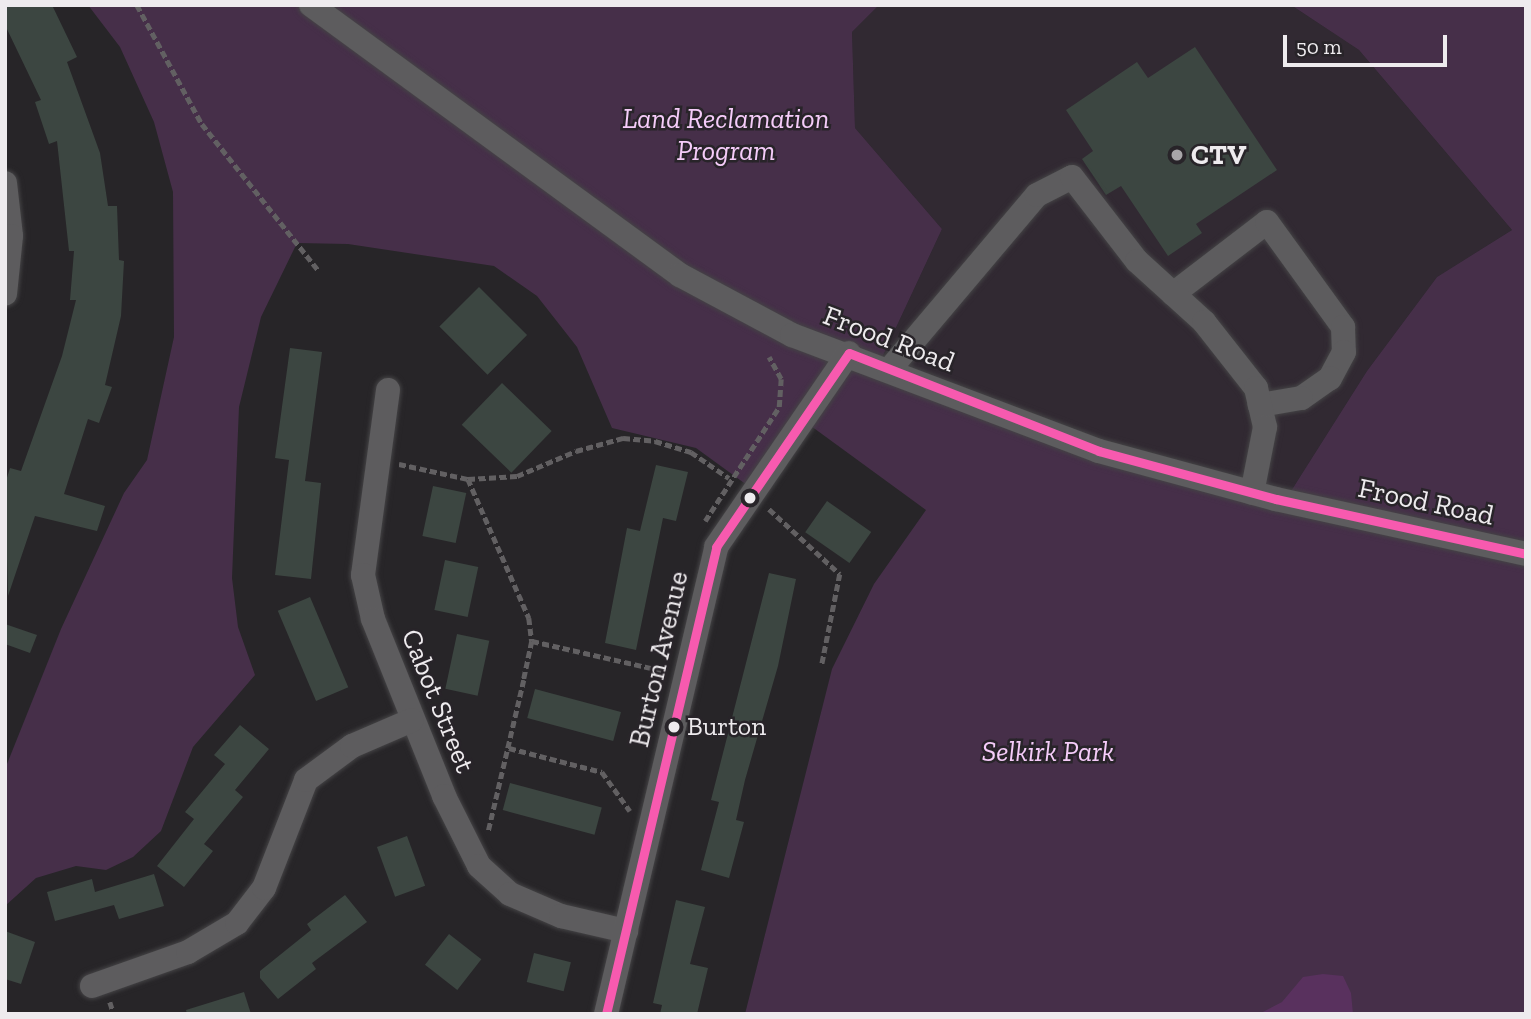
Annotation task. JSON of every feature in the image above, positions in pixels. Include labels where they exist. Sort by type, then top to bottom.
[{"type":"street","name":"Frood Road","points":[[311,5],[680,275],[792,335],[849,353],[1099,451],[1252,493],[1526,554]]},
{"type":"street","points":[[889,370],[1037,195],[1072,177],[1137,261],[1204,322],[1247,377],[1260,405],[1265,427],[1252,493]]},
{"type":"street","points":[[5,184],[10,236],[5,294]]},
{"type":"street","points":[[1173,293],[1267,222],[1343,327],[1345,352],[1330,378],[1301,398],[1260,405]]},
{"type":"street","name":"Burton Avenue","points":[[606,1014],[705,583],[716,547],[749,493],[849,353]]},
{"type":"street","name":"Cabot Street","points":[[388,390],[363,575],[373,619],[412,720],[479,866],[510,894],[536,906],[626,931]]},
{"type":"street","points":[[92,986],[188,952],[237,923],[264,888],[306,780],[352,746],[412,720]]},
{"type":"path","points":[[137,5],[202,124],[319,271]]},
{"type":"path","points":[[377,460],[468,478],[517,477],[576,451],[623,439],[655,441],[691,452],[729,478]]},
{"type":"path","points":[[468,478],[523,600],[532,640],[509,748],[479,866]]},
{"type":"path","points":[[749,493],[840,574],[822,664]]},
{"type":"path","points":[[532,640],[664,671]]},
{"type":"path","points":[[509,748],[602,772],[630,811]]},
{"type":"shaded area","points":[[879,5],[1291,5],[1359,50],[1512,230],[1437,277],[1367,371],[1286,499],[1207,479],[879,364],[942,229],[855,128],[852,32]]},
{"type":"shaded area","points":[[1323,974],[1343,976],[1351,993],[1353,1014],[1259,1014],[1282,1002],[1303,977]]},
{"type":"green space","points":[[88,5],[879,5],[852,32],[855,128],[942,229],[879,364],[992,410],[1286,499],[1367,371],[1437,277],[1512,230],[1359,50],[1291,5],[1526,5],[1526,1014],[745,1014],[832,669],[874,584],[926,510],[800,418],[751,488],[696,448],[612,428],[577,347],[537,296],[494,266],[348,244],[297,243],[261,317],[239,407],[232,578],[238,627],[255,675],[193,747],[161,831],[133,857],[106,870],[76,866],[36,878],[5,906],[5,769],[61,629],[124,493],[147,460],[174,337],[173,192],[154,122],[120,47]]},
{"type":"building","points":[[5,5],[52,5],[77,57],[67,62],[100,153],[108,206],[117,206],[119,260],[124,261],[121,316],[105,385],[112,387],[99,423],[88,419],[64,494],[105,506],[97,531],[35,516],[8,596],[5,484],[10,468],[21,471],[62,356],[76,300],[70,300],[74,251],[69,251],[57,141],[49,144],[35,102],[41,100],[5,25]]},
{"type":"building","name":"CTV","points":[[1195,47],[1277,170],[1196,224],[1202,233],[1168,256],[1121,186],[1106,195],[1082,159],[1093,151],[1066,110],[1137,62],[1148,78]]},
{"type":"building","points":[[479,287],[527,335],[487,375],[439,327]]},
{"type":"building","points":[[290,348],[322,352],[305,481],[321,483],[311,579],[275,575],[289,460],[275,458]]},
{"type":"building","points":[[502,383],[552,431],[511,473],[462,425]]},
{"type":"building","points":[[656,465],[688,472],[676,521],[663,518],[636,650],[605,643],[627,528],[640,531]]},
{"type":"building","points":[[433,486],[466,493],[456,543],[422,536]]},
{"type":"building","points":[[827,501],[871,532],[849,563],[805,532]]},
{"type":"building","points":[[445,560],[478,567],[468,617],[434,610]]},
{"type":"building","points":[[769,573],[796,579],[778,666],[736,820],[744,822],[729,878],[701,870],[719,802],[711,800]]},
{"type":"building","points":[[310,597],[348,687],[316,701],[278,611]]},
{"type":"building","points":[[5,624],[37,635],[30,653],[5,644]]},
{"type":"building","points":[[457,634],[489,641],[478,696],[445,689]]},
{"type":"building","points":[[535,689],[621,712],[613,741],[527,718]]},
{"type":"building","points":[[240,725],[269,749],[235,790],[243,797],[204,844],[213,851],[184,887],[157,866],[194,819],[185,812],[225,764],[214,755]]},
{"type":"building","points":[[510,783],[602,808],[595,835],[503,810]]},
{"type":"building","points":[[407,836],[425,886],[395,897],[377,847]]},
{"type":"building","points":[[154,874],[164,906],[119,919],[114,905],[55,921],[47,892],[92,879],[95,892]]},
{"type":"building","points":[[345,895],[367,922],[312,963],[316,969],[278,999],[260,978],[260,971],[311,930],[307,924]]},
{"type":"building","points":[[676,900],[705,907],[690,964],[708,968],[697,1014],[660,1014],[662,1005],[653,1003]]},
{"type":"building","points":[[5,931],[35,942],[21,984],[5,979]]},
{"type":"building","points":[[449,934],[481,959],[457,990],[425,965]]},
{"type":"building","points":[[534,953],[571,962],[564,991],[527,982]]},
{"type":"building","points":[[244,992],[251,1014],[187,1014],[186,1010]]},
{"type":"transit line","points":[[606,1014],[716,547],[849,353],[1099,451],[1276,499],[1526,554]]},
{"type":"place","name":"CTV","points":[[1177,155]]},
{"type":"place","name":"Burton","points":[[674,727]]},
{"type":"park label","name":"Land Reclamation Program","points":[[726,135]]},
{"type":"park label","name":"Selkirk Park","points":[[1048,752]]}]
